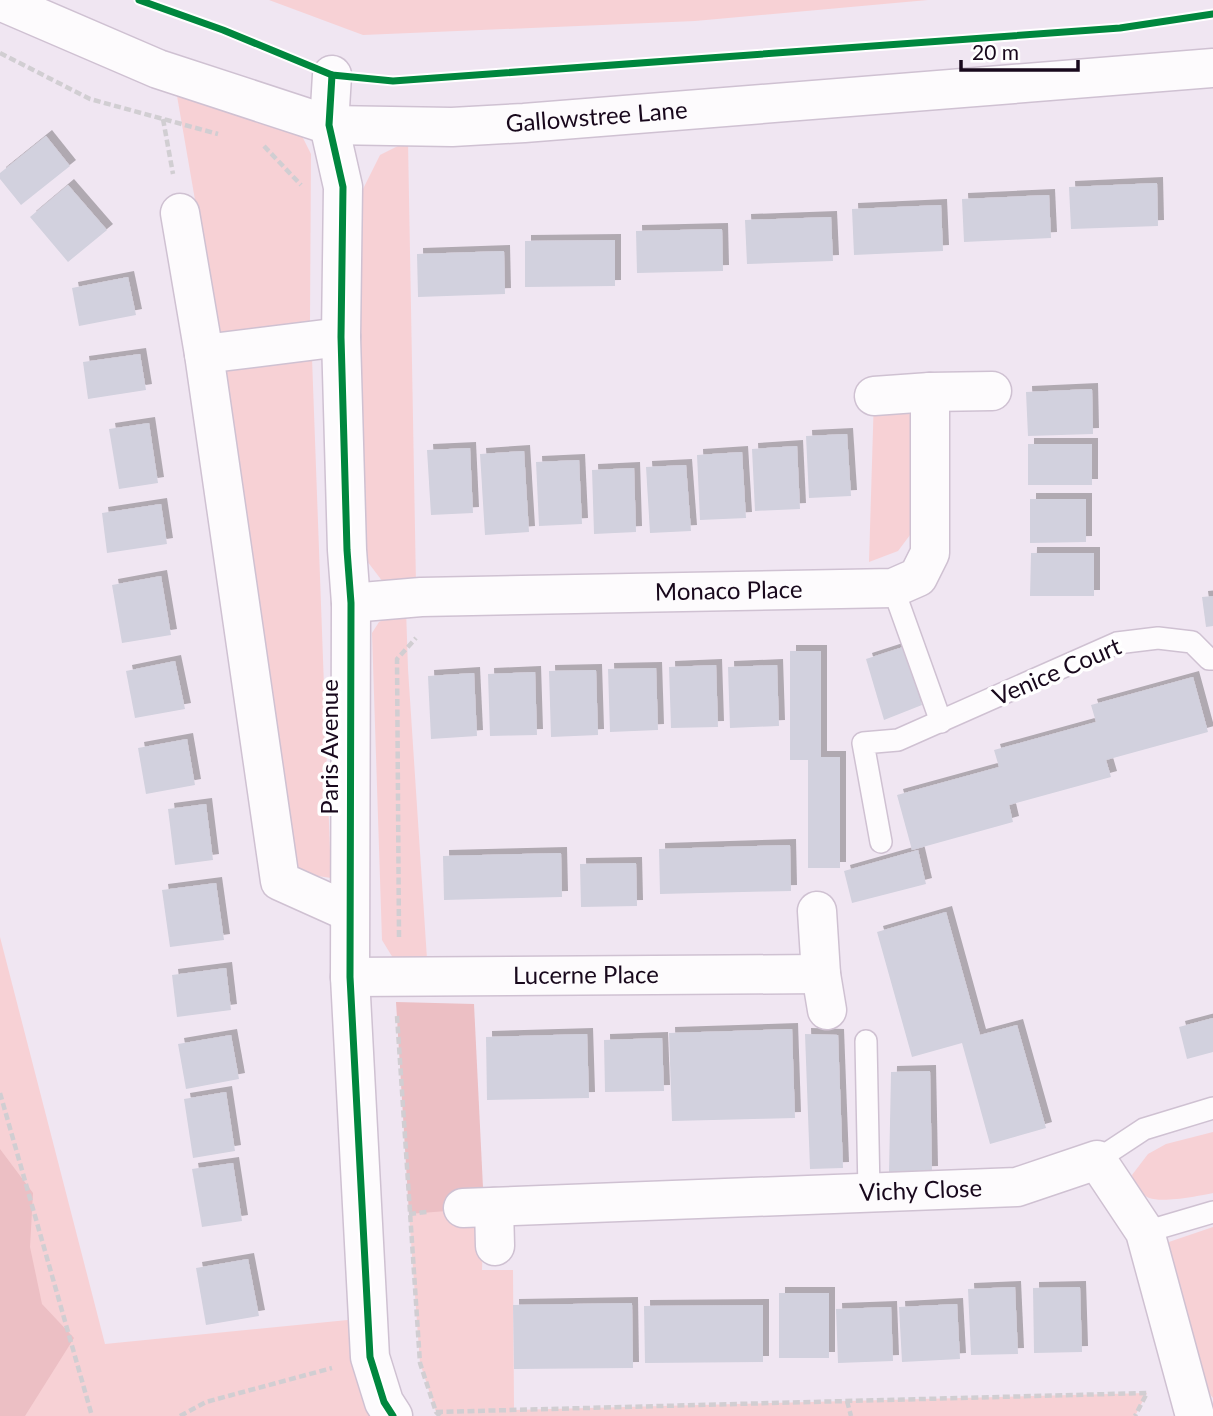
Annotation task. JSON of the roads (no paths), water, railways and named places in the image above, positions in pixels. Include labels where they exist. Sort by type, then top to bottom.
[{"type":"street","name":"Gallowstree Lane","points":[[0,1],[158,69],[329,125],[452,127],[524,123],[1213,68]]},
{"type":"street","name":"Paris Avenue","points":[[332,75],[329,125],[343,187],[341,337],[346,537],[351,603],[350,977],[370,1357],[384,1402],[393,1416]]},
{"type":"street","points":[[180,213],[204,354],[280,881],[349,912]]},
{"type":"street","points":[[204,354],[341,337]]},
{"type":"street","points":[[894,588],[918,577],[930,553],[930,391]]},
{"type":"street","points":[[874,396],[930,391],[992,391]]},
{"type":"street","name":"Monaco Place","points":[[351,603],[421,597],[894,588]]},
{"type":"street","name":"Lucerne Place","points":[[350,977],[824,992],[817,911]]},
{"type":"street","points":[[1097,1160],[1144,1233],[1195,1416]]},
{"type":"street","name":"Vichy Close","points":[[495,1246],[478,1207],[1017,1187],[1097,1160]]},
{"type":"lane","points":[[894,588],[941,722]]},
{"type":"lane","name":"Venice Court","points":[[881,842],[863,743],[898,740],[1116,643],[1158,638],[1192,642],[1209,659],[1213,659]]},
{"type":"lane","points":[[866,1041],[869,1192]]},
{"type":"lane","points":[[1097,1160],[1144,1129],[1213,1108]]},
{"type":"lane","points":[[1144,1233],[1213,1212]]}]
